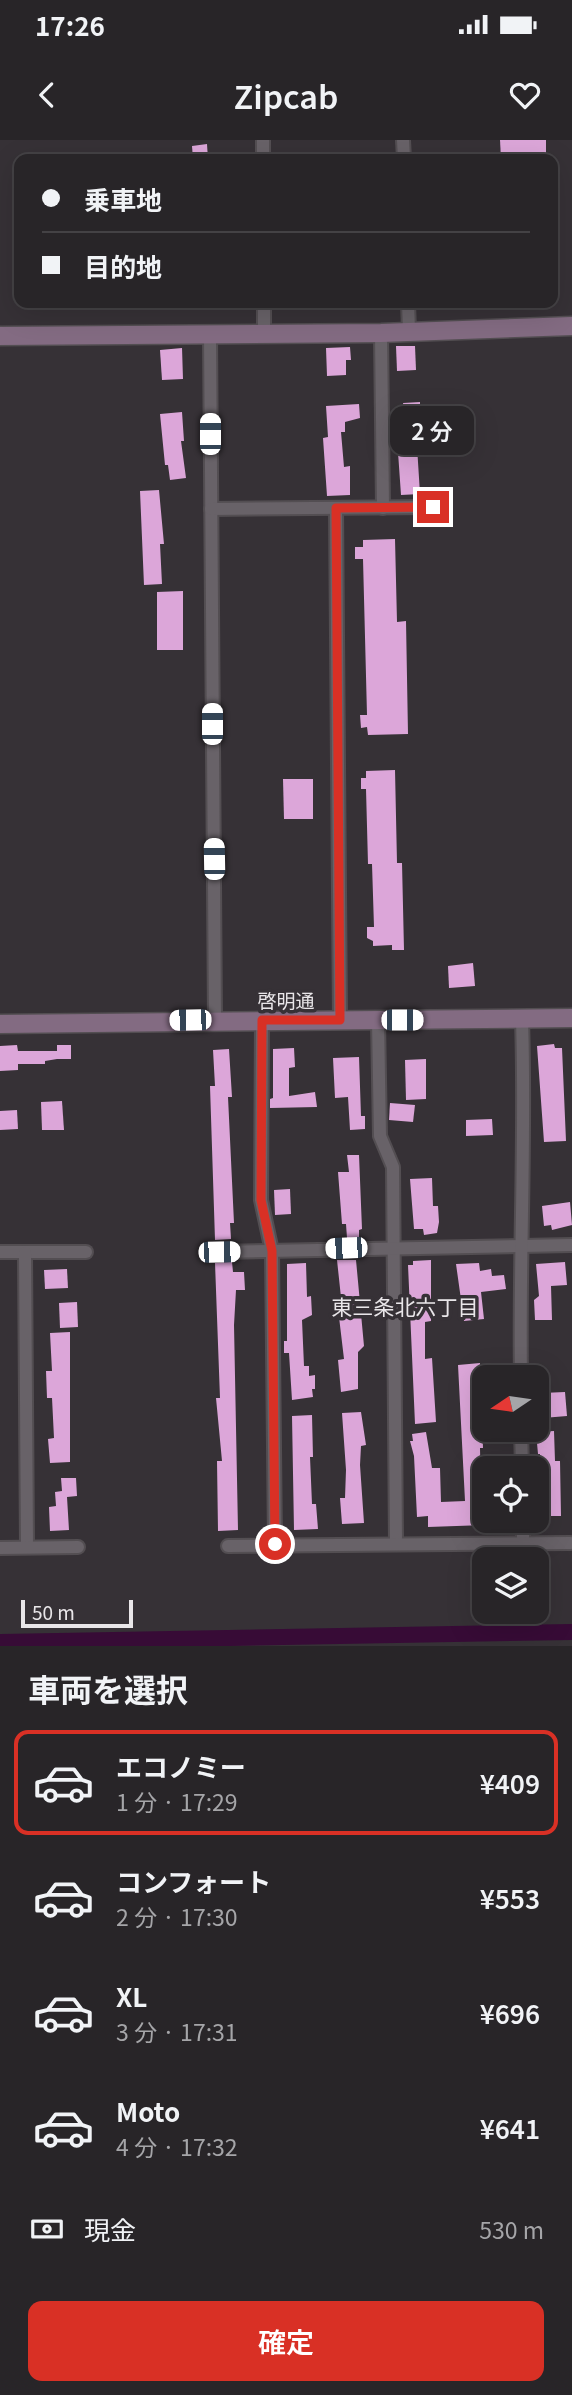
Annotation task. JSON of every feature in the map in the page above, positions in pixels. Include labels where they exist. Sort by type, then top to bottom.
[{"type":"street","points":[[264,308],[264,334]]},
{"type":"street","points":[[408,308],[409,330]]},
{"type":"street","points":[[0,336],[381,332],[572,326]]},
{"type":"street","points":[[381,332],[383,508]]},
{"type":"street","points":[[210,334],[215,1020]]},
{"type":"street","points":[[211,509],[433,507]]},
{"type":"street","points":[[336,508],[340,1020]]},
{"type":"street","name":"啓明通","points":[[0,1024],[572,1018]]},
{"type":"street","points":[[262,1020],[261,1200],[272,1251],[275,1544]]},
{"type":"street","points":[[378,1020],[380,1136],[393,1167],[396,1544]]},
{"type":"street","points":[[521,1365],[519,1246],[526,1135],[522,1020]]},
{"type":"street","points":[[219,1252],[572,1245]]},
{"type":"street","points":[[0,1252],[86,1252]]},
{"type":"street","points":[[26,1253],[27,1548]]},
{"type":"street","points":[[523,1533],[523,1543]]},
{"type":"street","points":[[228,1546],[570,1543]]},
{"type":"street","points":[[0,1548],[78,1547]]},
{"type":"building","points":[[500,140],[546,140],[546,154],[501,154]]},
{"type":"building","points":[[207,144],[208,154],[193,154],[192,146]]},
{"type":"building","points":[[396,346],[415,346],[416,370],[397,371]]},
{"type":"building","points":[[350,347],[351,360],[346,360],[346,375],[327,376],[326,348]]},
{"type":"building","points":[[182,348],[183,379],[162,380],[160,350]]},
{"type":"building","points":[[420,402],[420,430],[416,430],[420,494],[401,495],[397,438],[399,408],[404,408],[403,403]]},
{"type":"building","points":[[359,404],[360,418],[345,422],[345,432],[341,432],[344,467],[350,466],[350,495],[327,496],[323,438],[328,437],[326,406]]},
{"type":"building","points":[[182,412],[184,441],[181,441],[186,478],[170,480],[168,465],[165,465],[160,414]]},
{"type":"building","points":[[159,490],[164,544],[160,544],[162,584],[144,585],[140,491]]},
{"type":"building","points":[[395,539],[397,622],[406,621],[408,734],[368,735],[367,727],[361,728],[360,715],[367,715],[363,559],[355,559],[355,547],[363,547],[363,540]]},
{"type":"building","points":[[183,591],[183,650],[157,650],[157,592]]},
{"type":"building","points":[[395,770],[397,863],[402,863],[404,950],[392,950],[392,945],[373,946],[373,941],[367,938],[367,927],[374,927],[372,864],[368,864],[366,789],[361,789],[361,778],[366,778],[366,771]]},
{"type":"building","points":[[283,779],[313,779],[313,819],[284,819]]},
{"type":"building","points":[[473,963],[475,986],[449,988],[448,966]]},
{"type":"building","points":[[554,1044],[555,1048],[562,1048],[566,1141],[544,1142],[537,1046]]},
{"type":"building","points":[[17,1045],[18,1051],[57,1051],[57,1045],[71,1045],[71,1059],[45,1061],[45,1064],[18,1064],[18,1070],[0,1071],[0,1046]]},
{"type":"building","points":[[294,1048],[295,1067],[289,1068],[289,1096],[315,1092],[317,1107],[270,1108],[270,1099],[273,1098],[273,1049]]},
{"type":"building","points":[[229,1049],[232,1097],[228,1097],[234,1223],[230,1223],[231,1239],[215,1240],[210,1086],[215,1086],[213,1050]]},
{"type":"building","points":[[359,1057],[361,1116],[365,1116],[365,1129],[350,1130],[348,1097],[335,1098],[333,1058]]},
{"type":"building","points":[[426,1059],[426,1099],[406,1100],[405,1060]]},
{"type":"building","points":[[62,1101],[64,1130],[42,1130],[41,1102]]},
{"type":"building","points":[[390,1103],[415,1105],[413,1122],[389,1120]]},
{"type":"building","points":[[17,1110],[18,1129],[0,1130],[0,1111]]},
{"type":"building","points":[[492,1119],[493,1135],[466,1136],[466,1120]]},
{"type":"building","points":[[347,1155],[359,1155],[362,1229],[359,1230],[359,1237],[347,1238],[346,1224],[342,1224],[338,1172],[349,1172]]},
{"type":"building","points":[[432,1178],[433,1206],[438,1206],[439,1222],[437,1233],[424,1235],[423,1229],[414,1229],[410,1179]]},
{"type":"building","points":[[290,1189],[291,1214],[275,1215],[274,1190]]},
{"type":"building","points":[[570,1202],[572,1225],[552,1230],[551,1225],[544,1226],[542,1206]]},
{"type":"building","points":[[337,1260],[356,1260],[364,1346],[358,1352],[358,1389],[341,1392],[338,1360],[344,1359],[339,1317],[343,1316]]},
{"type":"building","points":[[431,1260],[431,1321],[425,1322],[425,1359],[432,1358],[436,1422],[415,1424],[408,1265],[413,1265],[413,1261]]},
{"type":"building","points":[[232,1262],[233,1272],[244,1272],[245,1290],[236,1290],[234,1325],[238,1530],[218,1531],[217,1461],[222,1461],[216,1398],[220,1398],[215,1263]]},
{"type":"building","points":[[565,1262],[567,1285],[551,1286],[552,1320],[535,1320],[534,1300],[539,1296],[536,1264]]},
{"type":"building","points":[[306,1263],[307,1297],[311,1296],[312,1315],[302,1320],[304,1366],[309,1366],[309,1376],[315,1375],[315,1389],[312,1389],[313,1397],[292,1400],[289,1353],[284,1353],[284,1341],[287,1341],[287,1264]]},
{"type":"building","points":[[479,1263],[480,1271],[491,1269],[492,1276],[504,1275],[506,1289],[481,1292],[484,1319],[464,1321],[456,1264]]},
{"type":"building","points":[[67,1269],[68,1288],[45,1289],[44,1270]]},
{"type":"building","points":[[77,1302],[78,1327],[60,1328],[59,1303]]},
{"type":"building","points":[[70,1332],[70,1462],[50,1463],[48,1439],[54,1438],[52,1398],[47,1398],[46,1371],[52,1371],[50,1333]]},
{"type":"building","points":[[480,1363],[472,1365],[472,1442],[483,1442],[483,1448],[480,1448],[480,1456],[472,1456],[472,1525],[428,1527],[428,1516],[417,1517],[414,1456],[410,1441],[413,1441],[412,1434],[426,1432],[432,1468],[440,1468],[441,1502],[465,1501],[458,1365]]},
{"type":"building","points":[[565,1392],[567,1416],[550,1417],[550,1393]]},
{"type":"building","points":[[361,1412],[366,1445],[361,1446],[360,1465],[364,1523],[342,1524],[340,1498],[345,1498],[346,1470],[342,1413]]},
{"type":"building","points":[[312,1415],[312,1504],[316,1504],[318,1529],[294,1530],[292,1416]]},
{"type":"building","points":[[550,1431],[554,1431],[555,1461],[560,1461],[561,1516],[549,1516],[549,1456],[538,1454],[537,1442],[550,1442]]},
{"type":"building","points":[[61,1478],[76,1478],[77,1496],[67,1497],[69,1530],[50,1531],[49,1507],[56,1506],[55,1492],[62,1491]]},
{"type":"waterway","points":[[0,1642],[572,1632]]},
{"type":"district","name":"東三条北六丁目","points":[[405,1306]]},
{"type":"route","points":[[275,1544],[272,1251],[261,1200],[262,1020],[340,1020],[336,508],[433,507]]}]
